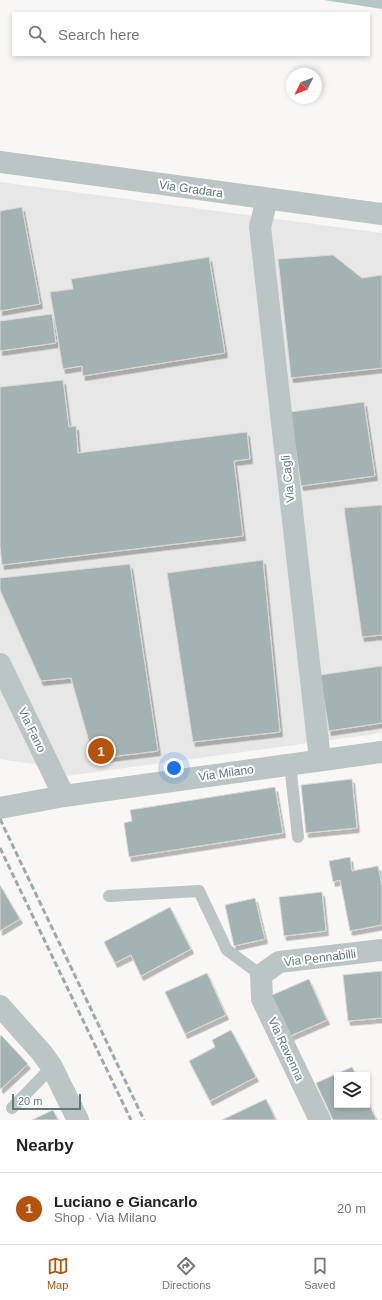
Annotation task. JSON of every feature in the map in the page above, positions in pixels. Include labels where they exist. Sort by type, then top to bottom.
[{"type":"street","name":"Via Gradara","points":[[0,162],[382,214]]},
{"type":"street","name":"Via Cagli","points":[[267,199],[260,227],[320,760]]},
{"type":"street","name":"Via Fano","points":[[0,664],[64,796]]},
{"type":"street","name":"Via Milano","points":[[0,808],[64,796],[382,752]]},
{"type":"street","name":"Via Pennabilli","points":[[261,975],[280,962],[382,950]]},
{"type":"street","name":"Via Ravenna","points":[[261,975],[262,999],[320,1120]]},
{"type":"street","points":[[0,1006],[42,1053],[52,1067],[78,1120]]},
{"type":"lane","points":[[290,764],[298,836]]},
{"type":"lane","points":[[109,896],[199,891],[227,950],[261,975]]},
{"type":"lane","points":[[12,1108],[52,1067]]},
{"type":"shaded area","points":[[324,0],[382,0],[382,9]]},
{"type":"shaded area","points":[[0,182],[382,233],[382,733],[66,776],[39,765],[0,759]]},
{"type":"building","points":[[22,207],[40,304],[0,311],[0,211]]},
{"type":"building","points":[[333,255],[362,278],[382,275],[382,368],[291,378],[278,259]]},
{"type":"building","points":[[209,257],[225,353],[83,376],[82,366],[63,369],[50,292],[73,289],[71,279]]},
{"type":"building","points":[[52,314],[56,343],[0,351],[0,321]]},
{"type":"building","points":[[63,380],[69,427],[76,426],[78,453],[247,432],[250,459],[234,461],[243,536],[2,565],[0,546],[0,387]]},
{"type":"building","points":[[364,402],[375,476],[301,486],[290,412]]},
{"type":"building","points":[[382,505],[382,635],[362,637],[344,508]]},
{"type":"building","points":[[263,560],[280,732],[193,742],[167,573]]},
{"type":"building","points":[[130,564],[158,751],[94,759],[71,678],[41,681],[0,590],[0,578]]},
{"type":"building","points":[[382,666],[382,723],[329,731],[320,675]]},
{"type":"building","points":[[352,779],[357,828],[306,833],[301,785]]},
{"type":"building","points":[[275,787],[283,833],[129,857],[124,823],[132,821],[130,810]]},
{"type":"building","points":[[350,857],[352,871],[378,866],[382,886],[382,925],[350,931],[340,880],[333,882],[329,861]]},
{"type":"building","points":[[0,885],[20,919],[0,931]]},
{"type":"building","points":[[322,892],[326,931],[284,936],[279,897]]},
{"type":"building","points":[[255,898],[265,939],[234,946],[225,905]]},
{"type":"building","points":[[170,907],[191,949],[141,976],[131,955],[115,963],[104,942]]},
{"type":"building","points":[[382,971],[382,1018],[348,1021],[343,975]]},
{"type":"building","points":[[207,973],[226,1015],[185,1034],[165,992]]},
{"type":"building","points":[[309,979],[327,1020],[288,1037],[270,996]]},
{"type":"building","points":[[231,1030],[256,1077],[210,1101],[189,1061],[215,1047],[212,1040]]},
{"type":"building","points":[[1,1035],[28,1064],[1,1089],[0,1037]]},
{"type":"building","points":[[352,1067],[354,1072],[341,1072]]},
{"type":"building","points":[[334,1075],[334,1108],[370,1108],[370,1106],[376,1119],[333,1120],[316,1083]]},
{"type":"building","points":[[266,1099],[276,1120],[222,1120]]},
{"type":"building","points":[[53,1110],[58,1120],[32,1120]]},
{"type":"railway","points":[[0,819],[144,1120]]},
{"type":"railway","points":[[0,848],[131,1120]]},
{"type":"place","name":"Luciano e Giancarlo","points":[[101,751]]}]
